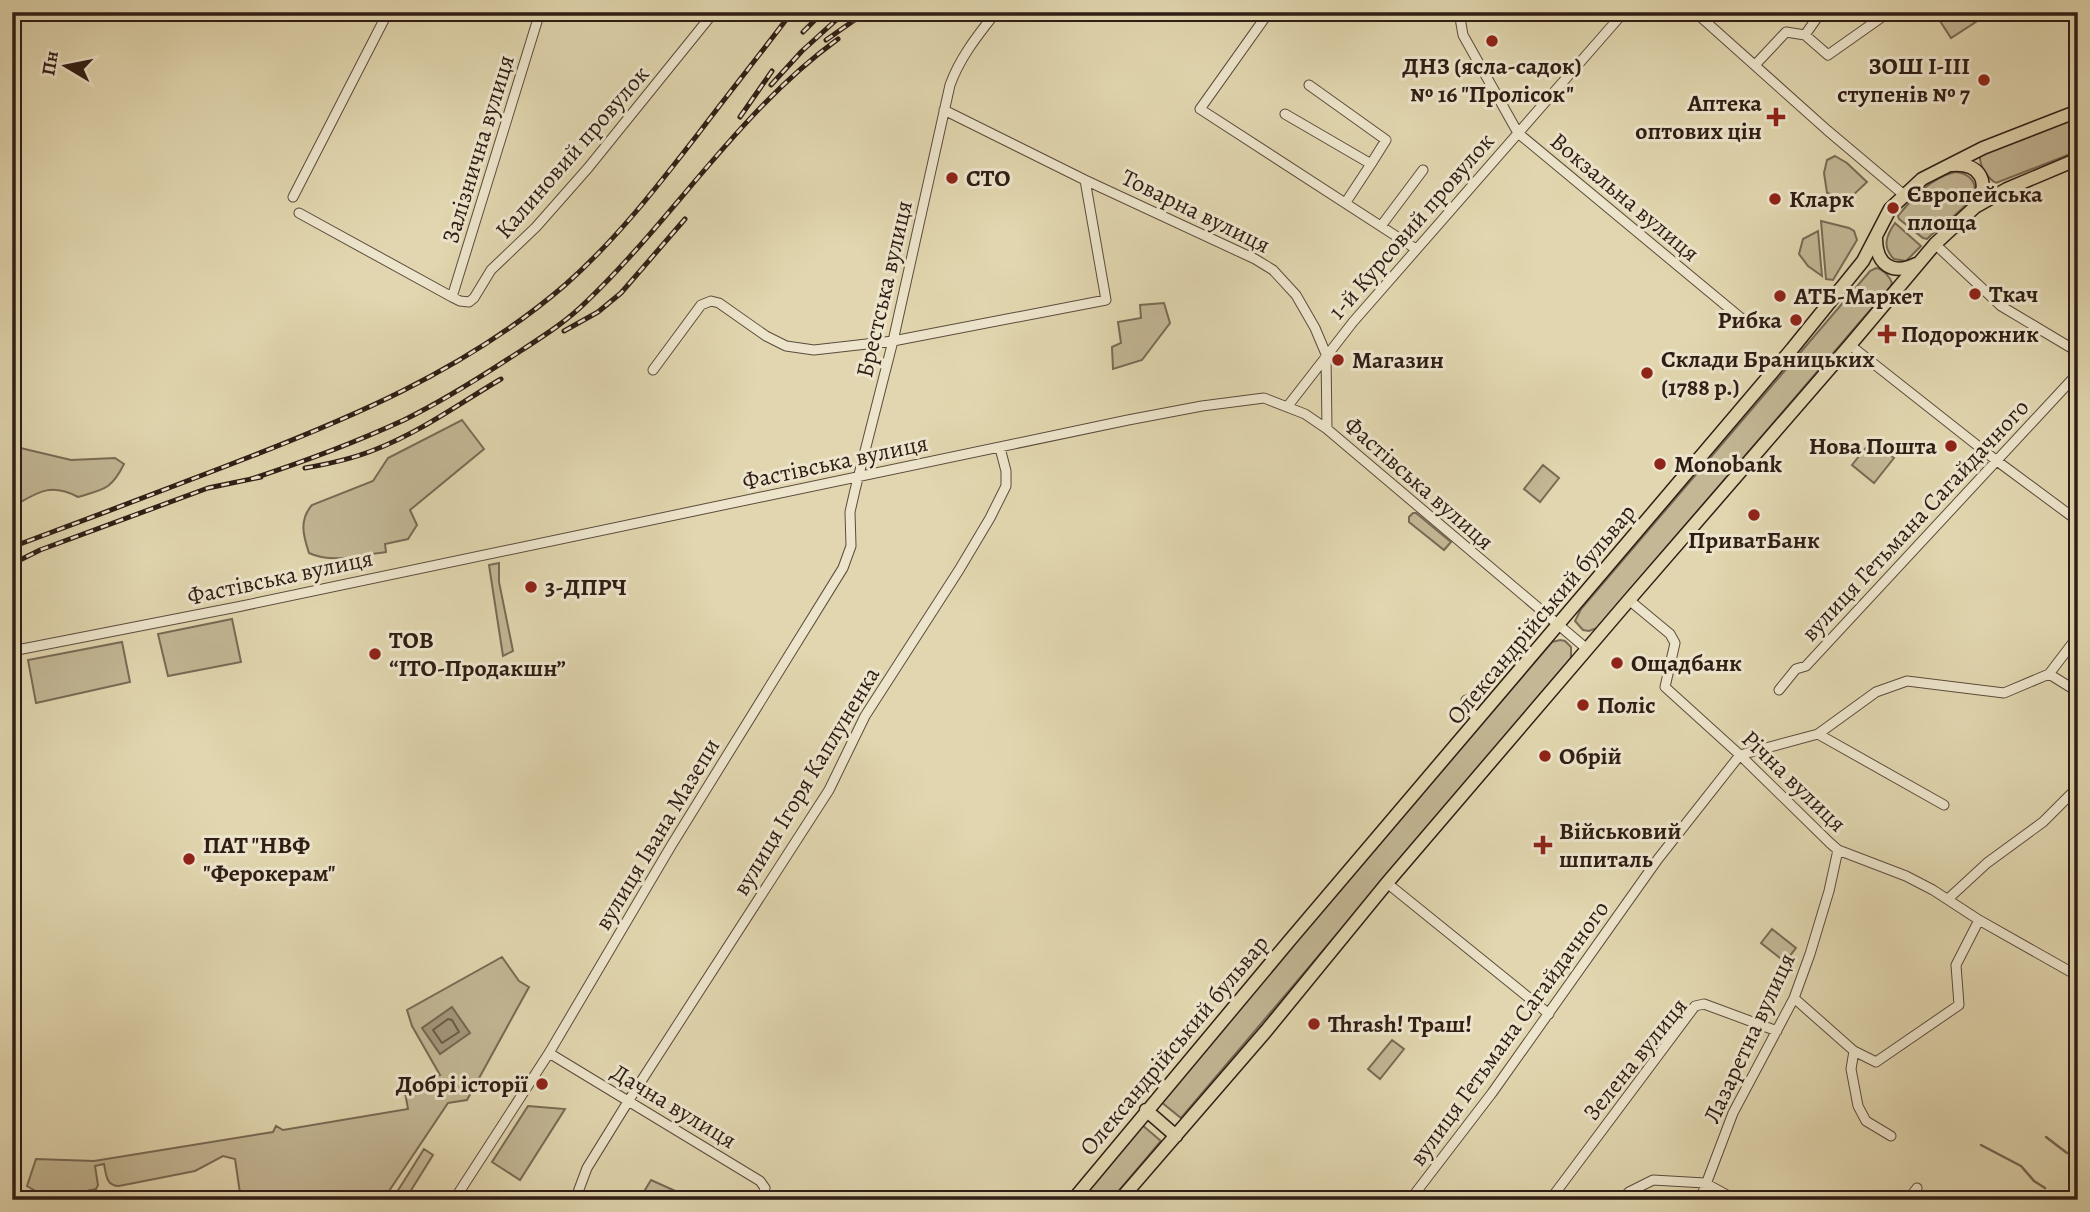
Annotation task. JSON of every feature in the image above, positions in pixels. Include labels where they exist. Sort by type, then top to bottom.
[{"type":"main road","name":"Олександрійський бульвар","points":[[1073,1200],[1146,1110],[1792,349],[1863,261],[1890,209],[1922,179],[1946,166],[1983,148],[2078,111]]},
{"type":"main road","points":[[1120,1200],[1917,263],[1975,207],[2003,191],[2078,159]]},
{"type":"main road","points":[[1946,166],[1962,164],[1978,173],[1984,188],[1975,207]]},
{"type":"main road","points":[[1876,238],[1879,257],[1888,266],[1898,270],[1917,263]]},
{"type":"main road","points":[[1146,1110],[1176,1136]]},
{"type":"street","points":[[293,197],[388,12]]},
{"type":"street","name":"Залізнична вулиця","points":[[452,297],[540,12]]},
{"type":"street","name":"Калиновий провулок","points":[[452,297],[469,302],[474,298],[491,270],[536,227],[588,167],[714,12]]},
{"type":"street","name":"Брестська вулиця","points":[[858,476],[893,341],[955,69],[996,12]]},
{"type":"street","points":[[1269,12],[1200,109],[1416,249]]},
{"type":"street","name":"Вокзальна вулиця","points":[[1459,12],[1464,35],[1518,133],[1746,323]]},
{"type":"street","name":"1-й Курсовий провулок","points":[[1287,407],[1326,355],[1416,249],[1624,12]]},
{"type":"street","points":[[1695,12],[1904,195]]},
{"type":"street","points":[[1805,35],[1821,12]]},
{"type":"street","points":[[1755,65],[1786,32],[1805,35],[1828,55],[1889,12]]},
{"type":"street","points":[[1309,85],[1386,140],[1346,202]]},
{"type":"street","name":"Товарна вулиця","points":[[944,110],[1273,270],[1296,295],[1315,328],[1326,355],[1327,429]]},
{"type":"street","points":[[1285,114],[1371,164]]},
{"type":"street","points":[[1381,226],[1423,170]]},
{"type":"street","points":[[653,370],[701,305],[711,301],[719,303],[766,336],[786,346],[814,350],[893,341],[1106,300],[1085,180]]},
{"type":"street","points":[[299,213],[452,297]]},
{"type":"street","points":[[1935,244],[2001,306],[2078,352]]},
{"type":"street","points":[[1850,345],[2078,521]]},
{"type":"street","name":"вулиця Гетьмана Сагайдачного","points":[[1779,690],[1796,669],[1806,666],[2078,373]]},
{"type":"street","name":"Фастівська вулиця","points":[[14,651],[237,607],[1128,420],[1238,400],[1264,398],[1305,414],[1327,429],[1587,649]]},
{"type":"street","name":"вулиця Ігоря Каплуненка","points":[[575,1200],[587,1168],[829,790],[865,716],[990,518],[1006,486],[1006,471],[1000,448]]},
{"type":"street","name":"вулиця Івана Мазепи","points":[[454,1200],[549,1053],[671,846],[843,568],[851,546],[850,512],[858,476]]},
{"type":"street","name":"Річна вулиця","points":[[1629,600],[1670,634],[1675,643],[1665,687],[1740,755],[1830,844],[1838,850],[1906,876],[1979,920],[2076,972]]},
{"type":"street","points":[[1740,755],[1818,734],[1875,692],[1908,681],[2004,693],[2049,674],[2078,636]]},
{"type":"street","points":[[2049,674],[2078,692]]},
{"type":"street","points":[[1466,700],[1471,712],[1479,719]]},
{"type":"street","points":[[1818,734],[1944,805]]},
{"type":"street","name":"вулиця Гетьмана Сагайдачного","points":[[1410,1200],[1549,1014],[1658,859],[1740,755]]},
{"type":"street","points":[[1948,899],[1987,863],[2043,822],[2078,787]]},
{"type":"street","name":"Лазаретна вулиця","points":[[1700,1200],[1733,1114],[1794,998],[1818,929],[1838,850]]},
{"type":"street","points":[[1387,883],[1549,1014]]},
{"type":"street","points":[[1794,998],[1854,1051],[1876,1062],[1959,1004],[1955,965],[1979,920]]},
{"type":"street","name":"Зелена вулиця","points":[[1550,1200],[1695,1006],[1704,1004],[1777,1031]]},
{"type":"street","points":[[1854,1051],[1851,1069],[1858,1106],[1866,1121],[1891,1136]]},
{"type":"street","name":"Дачна вулиця","points":[[549,1053],[760,1181],[765,1188],[762,1200]]},
{"type":"street","points":[[1620,1200],[1629,1192],[1653,1180],[1705,1183],[1736,1200]]},
{"type":"street","points":[[1908,1200],[1916,1188]]},
{"type":"shaded area","points":[[1953,12],[1978,12],[1982,18],[1951,38],[1940,21]]},
{"type":"shaded area","points":[[2078,115],[2078,151],[1996,183],[1984,171],[1980,155]]},
{"type":"shaded area","points":[[1835,156],[1847,163],[1867,182],[1849,199],[1827,193],[1824,173],[1827,160]]},
{"type":"shaded area","points":[[1955,172],[1969,177],[1974,185],[1974,194],[1956,214],[1927,239],[1923,238],[1898,216],[1923,189]]},
{"type":"shaded area","points":[[1821,221],[1849,228],[1854,231],[1857,240],[1833,280],[1826,279]]},
{"type":"shaded area","points":[[1895,223],[1921,246],[1906,261],[1894,259],[1888,250],[1889,232]]},
{"type":"shaded area","points":[[1818,231],[1822,276],[1808,266],[1799,254],[1803,239]]},
{"type":"shaded area","points":[[1876,268],[1888,276],[1892,283],[1890,287],[1597,628],[1583,630],[1575,621],[1581,609],[1870,271]]},
{"type":"shaded area","points":[[1164,303],[1170,323],[1142,360],[1113,369],[1112,347],[1121,343],[1118,322],[1141,318],[1140,305]]},
{"type":"shaded area","points":[[462,420],[484,449],[410,510],[417,525],[408,539],[385,544],[386,552],[357,557],[327,558],[309,553],[303,528],[305,516],[312,505],[373,481],[388,458]]},
{"type":"shaded area","points":[[1872,440],[1894,458],[1874,483],[1852,465]]},
{"type":"shaded area","points":[[12,446],[71,460],[115,458],[124,464],[111,484],[101,490],[78,497],[59,490],[44,491],[12,507],[12,487],[15,479],[12,476]]},
{"type":"shaded area","points":[[1543,465],[1559,478],[1540,502],[1524,489]]},
{"type":"shaded area","points":[[1413,513],[1451,542],[1444,550],[1409,522]]},
{"type":"shaded area","points":[[499,563],[499,582],[513,651],[503,656],[489,565]]},
{"type":"shaded area","points":[[232,619],[241,662],[168,676],[158,634]]},
{"type":"shaded area","points":[[1560,640],[1571,647],[1571,658],[1181,1118],[1160,1101],[1552,642]]},
{"type":"shaded area","points":[[122,642],[130,682],[36,703],[28,660]]},
{"type":"shaded area","points":[[1772,929],[1796,948],[1785,962],[1761,943]]},
{"type":"shaded area","points":[[502,957],[519,981],[529,987],[467,1100],[448,1103],[383,1200],[241,1200],[235,1159],[223,1156],[195,1171],[119,1186],[109,1182],[104,1164],[95,1166],[98,1185],[96,1189],[53,1198],[27,1186],[36,1159],[94,1161],[273,1132],[276,1126],[283,1130],[408,1109],[404,1087],[440,1075],[412,1026],[407,1010]]},
{"type":"shaded area","points":[[1392,1040],[1404,1049],[1380,1079],[1368,1069]]},
{"type":"shaded area","points":[[528,1106],[565,1109],[520,1180],[492,1162]]},
{"type":"shaded area","points":[[1141,1124],[1161,1141],[1111,1200],[1079,1200]]},
{"type":"shaded area","points":[[424,1149],[433,1155],[405,1200],[392,1200]]},
{"type":"shaded area","points":[[651,1180],[682,1194],[678,1200],[650,1200],[642,1195]]},
{"type":"water","points":[[452,1007],[470,1033],[440,1054],[422,1028]]},
{"type":"waterway","points":[[2046,1137],[2067,1153]]},
{"type":"waterway","points":[[1981,1145],[2021,1166],[2034,1181],[2045,1188]]},
{"type":"railway","points":[[12,547],[312,432],[401,392],[486,344],[565,285],[619,231],[667,174],[792,12]]},
{"type":"railway","points":[[803,32],[823,12]]},
{"type":"railway","points":[[771,85],[802,51],[845,12]]},
{"type":"railway","points":[[826,40],[866,12]]},
{"type":"railway","points":[[251,479],[328,452],[404,420],[479,378],[563,322],[618,270],[769,99],[838,39]]},
{"type":"railway","points":[[740,117],[772,71]]},
{"type":"railway","points":[[564,331],[598,312],[621,293],[685,219]]},
{"type":"railway","points":[[305,468],[349,459],[391,443],[501,379]]},
{"type":"railway","points":[[12,564],[40,550],[208,488],[261,477]]},
{"type":"place","name":"ДНЗ (ясла-садок) № 16 \"Пролісок\"","points":[[1492,41]]},
{"type":"place","name":"ЗОШ І-ІІІ ступенів № 7","points":[[1984,80]]},
{"type":"place","name":"Аптека оптових цін","points":[[1776,117]]},
{"type":"place","name":"СТО","points":[[952,178]]},
{"type":"place","name":"Кларк","points":[[1775,199]]},
{"type":"place","name":"Європейська площа","points":[[1893,208]]},
{"type":"place","name":"Ткач","points":[[1975,294]]},
{"type":"place","name":"АТБ-Маркет","points":[[1780,296]]},
{"type":"place","name":"Рибка","points":[[1796,320]]},
{"type":"place","name":"Подорожник","points":[[1887,334]]},
{"type":"place","name":"Магазин","points":[[1338,360]]},
{"type":"place","name":"Склади Браницьких (1788 р.)","points":[[1647,373]]},
{"type":"place","name":"Нова Пошта","points":[[1951,446]]},
{"type":"place","name":"Monobank","points":[[1660,464]]},
{"type":"place","name":"ПриватБанк","points":[[1754,515]]},
{"type":"place","name":"3-ДПРЧ","points":[[531,587]]},
{"type":"place","name":"ТОВ “ІТО-Продакшн”","points":[[375,654]]},
{"type":"place","name":"Ощадбанк","points":[[1617,663]]},
{"type":"place","name":"Поліс","points":[[1583,705]]},
{"type":"place","name":"Обрій","points":[[1545,756]]},
{"type":"place","name":"Військовий шпиталь","points":[[1543,845]]},
{"type":"place","name":"ПАТ \"НВФ \"Ферокерам\"","points":[[189,859]]},
{"type":"place","name":"Thrash! Траш!","points":[[1314,1024]]},
{"type":"place","name":"Добрі історії","points":[[542,1084]]}]
